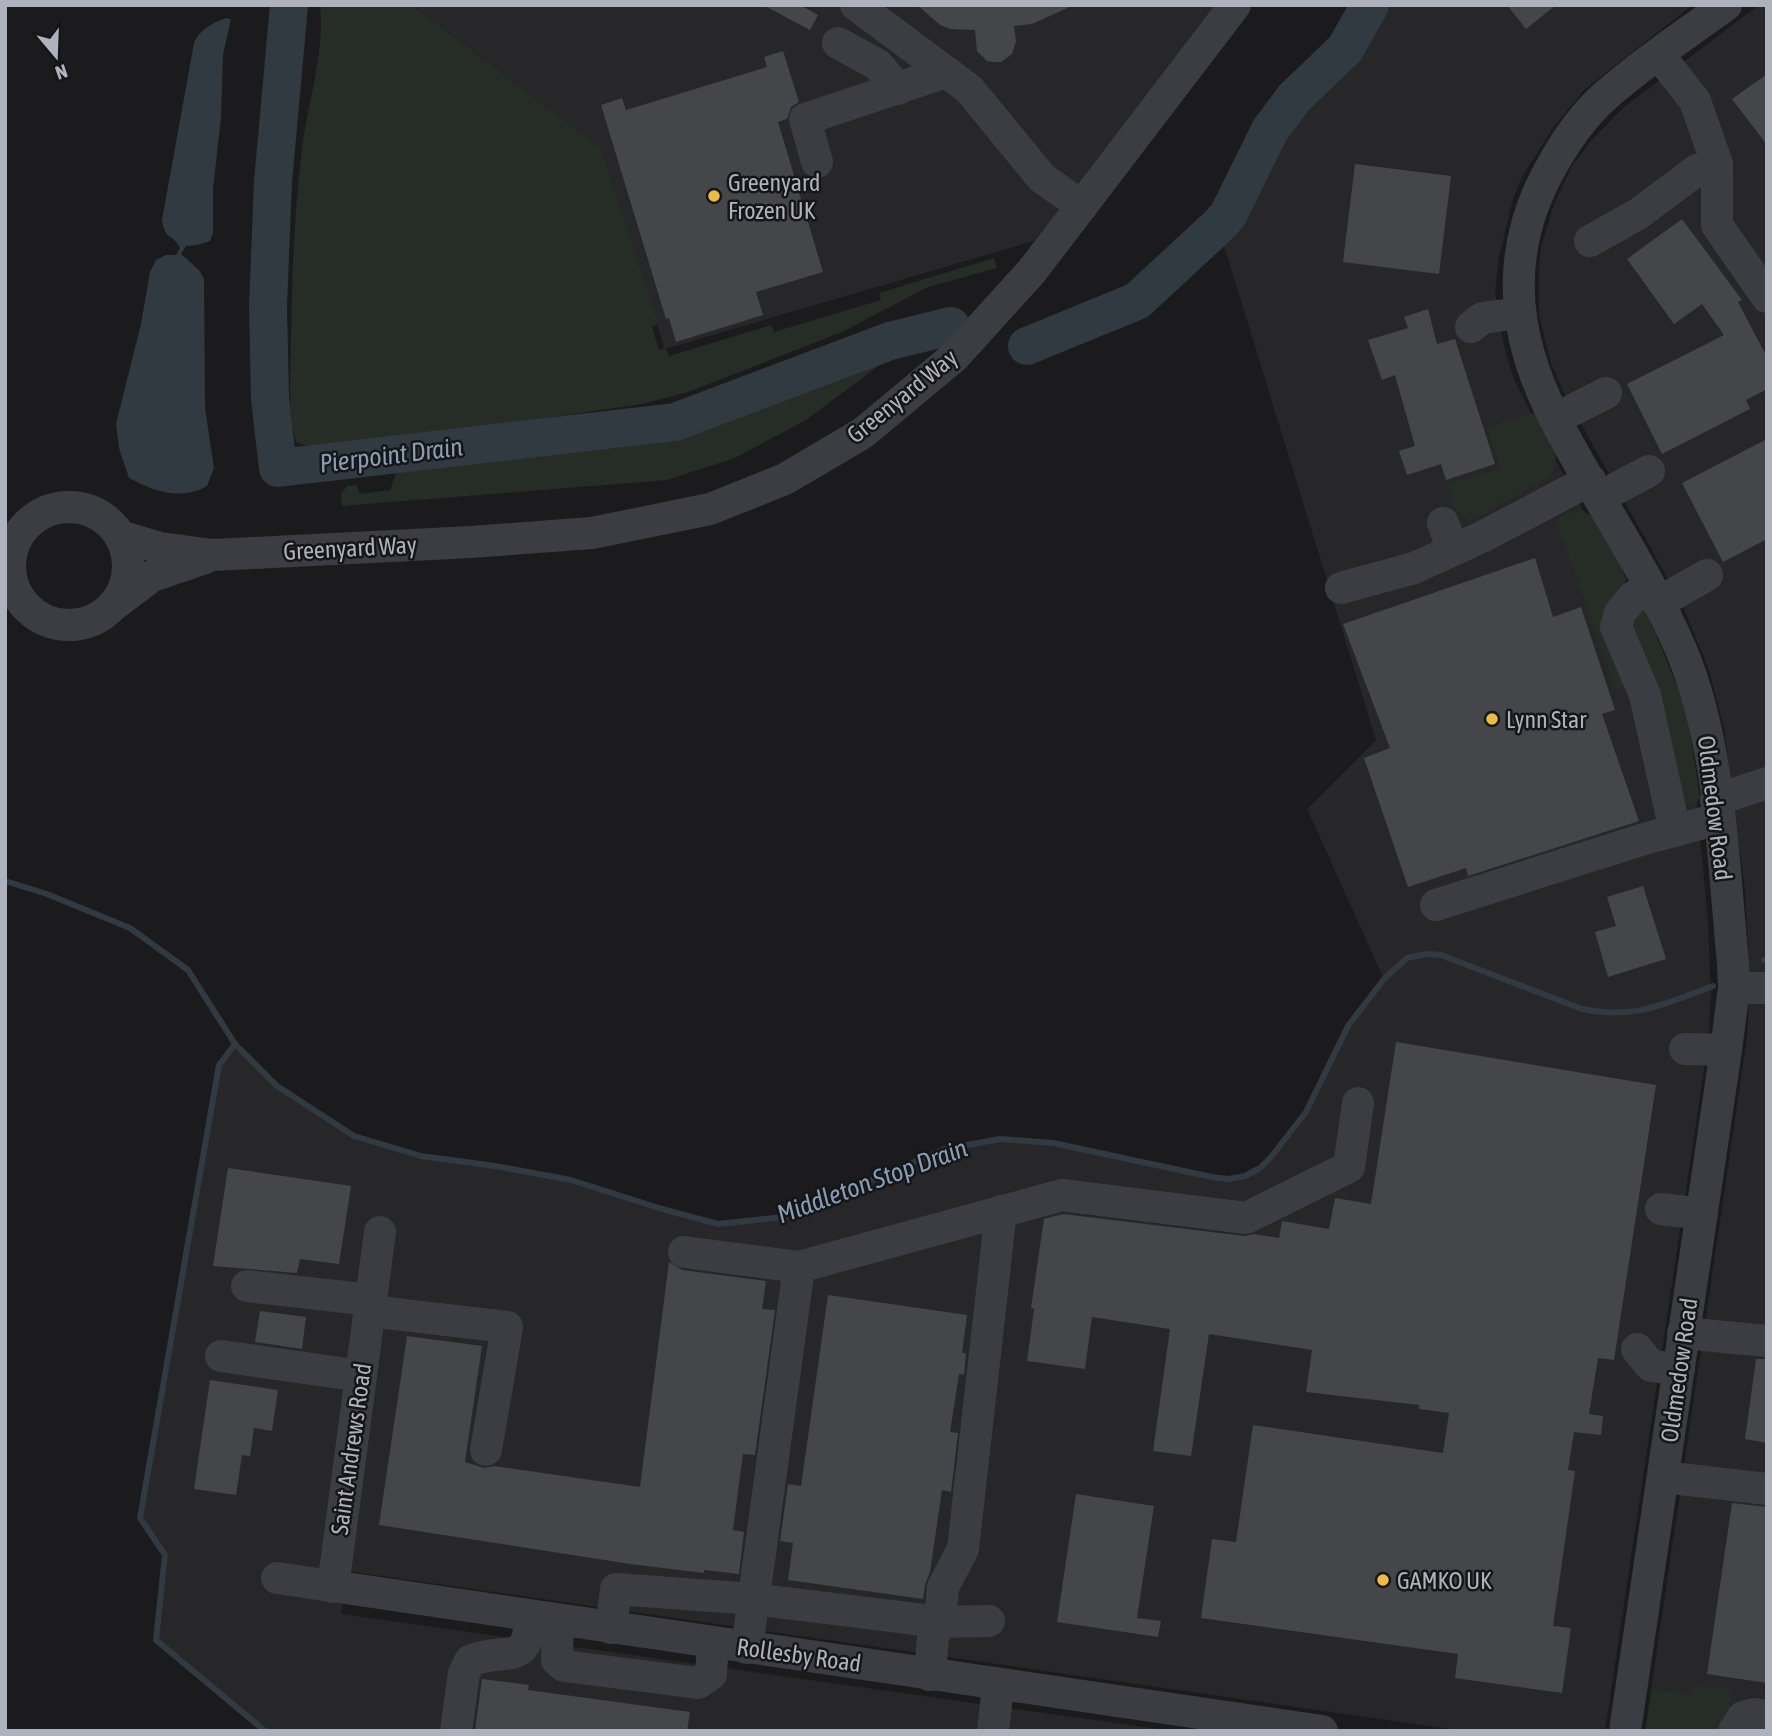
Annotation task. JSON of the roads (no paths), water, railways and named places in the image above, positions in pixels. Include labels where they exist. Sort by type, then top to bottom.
[{"type":"street","points":[[856,5],[970,89],[1042,178],[1082,206]]},
{"type":"street","name":"Greenyard Way","points":[[120,536],[160,548],[213,555],[592,533],[710,509],[772,484],[863,433],[954,357],[1032,271],[1235,5]]},
{"type":"street","name":"Oldmedow Road","points":[[1625,1731],[1734,988],[1717,809],[1702,708],[1681,650],[1654,595],[1539,386],[1530,360],[1518,289],[1521,251],[1529,214],[1541,184],[1561,149],[1595,107],[1726,5]]},
{"type":"street","points":[[838,43],[878,65],[898,89]]},
{"type":"street","points":[[1659,55],[1695,101],[1717,164],[1717,225],[1767,297]]},
{"type":"street","points":[[817,162],[806,119],[946,72]]},
{"type":"street","points":[[1590,241],[1638,214],[1697,170],[1717,164]]},
{"type":"street","points":[[1471,327],[1482,318],[1520,313]]},
{"type":"street","points":[[1555,419],[1606,393]]},
{"type":"street","points":[[1340,588],[1414,568],[1448,537],[1649,471]]},
{"type":"street","points":[[61,507],[81,508],[103,518],[120,536],[127,554],[128,574],[122,593],[110,608],[94,619],[75,625],[55,623],[40,617],[27,607],[8,577],[16,541],[16,526],[61,507]]},
{"type":"street","name":"Greenyard Way","points":[[110,608],[152,576],[213,555]]},
{"type":"street","points":[[1675,831],[1644,695],[1616,627],[1620,613],[1633,597],[1654,595],[1707,575]]},
{"type":"street","points":[[1436,905],[1675,831],[1767,783]]},
{"type":"street","points":[[1734,988],[1767,988]]},
{"type":"street","points":[[1685,1049],[1727,1050]]},
{"type":"street","points":[[684,1252],[799,1266],[1062,1195],[1246,1218],[1349,1167],[1358,1103]]},
{"type":"street","points":[[1661,1209],[1702,1214]]},
{"type":"street","points":[[930,1675],[933,1637],[940,1622],[943,1587],[963,1549],[1001,1211]]},
{"type":"street","name":"Saint Andrews Road","points":[[333,1587],[380,1232]]},
{"type":"street","points":[[747,1648],[799,1266]]},
{"type":"street","points":[[247,1286],[431,1318],[507,1327],[486,1450]]},
{"type":"street","points":[[1684,1333],[1767,1341]]},
{"type":"street","points":[[1637,1349],[1651,1366],[1679,1369]]},
{"type":"street","points":[[221,1356],[361,1376]]},
{"type":"street","points":[[1663,1477],[1767,1489]]},
{"type":"street","name":"Rollesby Road","points":[[276,1578],[998,1685],[1180,1721],[1322,1731]]},
{"type":"street","points":[[611,1628],[616,1589],[753,1599],[940,1622],[989,1621]]},
{"type":"street","points":[[544,1618],[557,1660],[564,1666],[698,1683],[711,1674],[713,1643]]},
{"type":"street","points":[[456,1731],[464,1673],[470,1661],[519,1651],[544,1618]]},
{"type":"street","points":[[993,1731],[998,1685]]},
{"type":"street","points":[[1734,1731],[1742,1717],[1755,1714],[1767,1716]]},
{"type":"waterway","name":"Pierpoint Drain","points":[[289,5],[273,182],[268,306],[270,398],[278,468],[675,422],[890,341],[951,326]]},
{"type":"waterway","name":"Pierpoint Drain","points":[[1027,346],[1137,301],[1218,226],[1228,215],[1270,130],[1294,98],[1345,49],[1370,5]]},
{"type":"waterway","name":"Middleton Stop Drain","points":[[5,881],[47,894],[130,928],[188,970],[235,1044],[277,1086],[354,1136],[421,1156],[571,1180],[718,1224],[784,1217],[945,1149],[1000,1139],[1053,1143],[1212,1177],[1228,1179],[1245,1176],[1260,1168],[1271,1157],[1306,1112],[1348,1026],[1384,979],[1407,958],[1426,954],[1441,955],[1582,1009],[1601,1012],[1618,1013],[1649,1008],[1713,986]]},
{"type":"waterway","points":[[235,1044],[219,1065],[140,1518],[165,1555],[156,1640],[265,1731]]},
{"type":"place","name":"Greenyard Frozen UK","points":[[714,196]]},
{"type":"place","name":"Lynn Star","points":[[1492,719]]},
{"type":"place","name":"GAMKO UK","points":[[1383,1580]]}]
